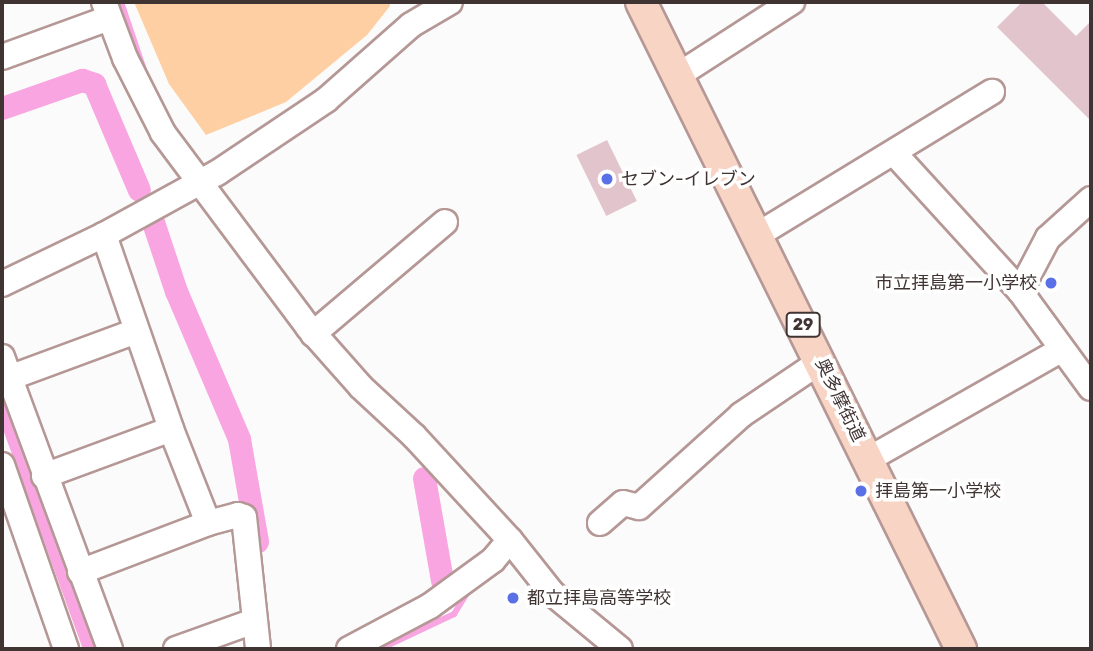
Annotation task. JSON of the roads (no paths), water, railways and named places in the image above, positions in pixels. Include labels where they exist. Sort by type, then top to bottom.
[{"type":"main road","name":"奥多摩街道","points":[[641,2],[759,234],[961,649]]},
{"type":"street","points":[[2,284],[104,235],[208,177],[326,100],[409,13],[450,2]]},
{"type":"street","points":[[677,76],[792,2]]},
{"type":"street","points":[[2,57],[107,10],[125,58],[163,133],[208,177],[313,334],[361,387],[414,436],[510,540],[552,593],[620,649]]},
{"type":"street","points":[[759,234],[992,92]]},
{"type":"street","points":[[894,153],[1020,291],[1060,350],[1091,388]]},
{"type":"street","points":[[1020,291],[1048,238],[1091,199]]},
{"type":"street","points":[[313,334],[445,222]]},
{"type":"street","points":[[104,235],[171,429],[208,523]]},
{"type":"street","points":[[110,649],[5,368],[136,331]]},
{"type":"street","points":[[869,459],[1060,350]]},
{"type":"street","points":[[600,523],[623,503],[639,507],[741,415],[821,361]]},
{"type":"street","points":[[44,477],[171,429]]},
{"type":"street","points":[[2,465],[66,649]]},
{"type":"street","points":[[80,572],[208,523],[238,515],[244,517],[258,649]]},
{"type":"street","points":[[349,649],[430,607],[493,560],[510,540]]},
{"type":"street","points":[[176,649],[254,621]]},
{"type":"waterway","points":[[121,2],[145,73]]},
{"type":"waterway","points":[[2,108],[82,80],[94,84],[139,190]]},
{"type":"waterway","points":[[150,213],[176,291],[239,439],[257,541]]},
{"type":"waterway","points":[[2,394],[95,649]]},
{"type":"waterway","points":[[424,478],[442,580]]},
{"type":"waterway","points":[[380,649],[454,614],[469,590]]},
{"type":"place","name":"セブン-イレブン","points":[[607,179]]},
{"type":"place","name":"市立拝島第一小学校","points":[[1051,283]]},
{"type":"place","name":"拝島第一小学校","points":[[861,491]]},
{"type":"place","name":"都立拝島高等学校","points":[[513,598]]}]
